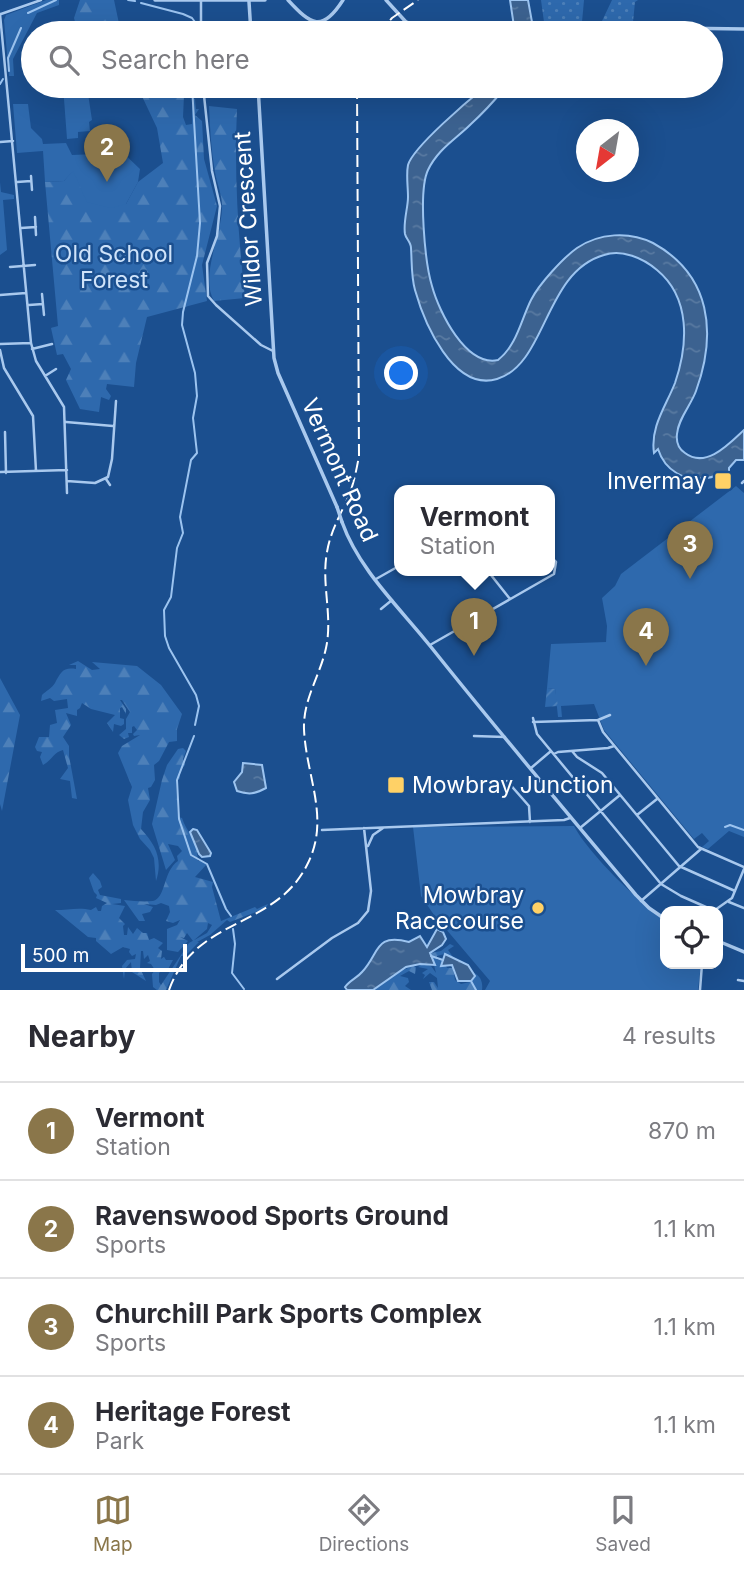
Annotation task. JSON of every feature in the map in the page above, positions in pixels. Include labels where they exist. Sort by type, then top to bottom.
[{"type":"street","points":[[41,0],[0,14],[31,343],[36,361],[61,401],[66,422],[67,493]]},
{"type":"street","points":[[155,0],[265,0]]},
{"type":"street","points":[[288,0],[310,21]]},
{"type":"street","points":[[319,21],[327,20],[343,0]]},
{"type":"street","points":[[386,0],[406,21]]},
{"type":"street","points":[[201,1],[201,21]]},
{"type":"street","points":[[249,2],[250,21]]},
{"type":"street","points":[[723,29],[744,30]]},
{"type":"street","points":[[204,98],[212,171],[220,206],[217,236],[207,263],[207,291],[216,305],[261,345],[273,351]]},
{"type":"street","name":"Wildor Crescent","points":[[259,98],[273,351]]},
{"type":"street","points":[[0,142],[13,141]]},
{"type":"street","points":[[16,182],[31,179],[32,190]]},
{"type":"street","points":[[35,218],[36,235]]},
{"type":"street","points":[[21,228],[36,226]]},
{"type":"street","points":[[10,267],[35,265]]},
{"type":"street","points":[[0,295],[26,293]]},
{"type":"street","points":[[42,294],[44,315]]},
{"type":"street","points":[[28,306],[43,304]]},
{"type":"street","points":[[0,344],[31,343]]},
{"type":"street","points":[[32,349],[52,344]]},
{"type":"street","points":[[0,349],[1,366],[33,416],[36,471]]},
{"type":"street","name":"Vermont Road","points":[[273,351],[278,373],[351,543],[392,600],[580,828],[641,901],[660,915]]},
{"type":"street","points":[[45,376],[56,369]]},
{"type":"street","points":[[67,481],[95,482],[106,479],[111,469],[116,401]]},
{"type":"street","points":[[66,422],[113,426]]},
{"type":"street","points":[[5,432],[6,472]]},
{"type":"street","points":[[0,472],[67,470]]},
{"type":"street","points":[[106,479],[110,485]]},
{"type":"street","points":[[376,579],[394,569]]},
{"type":"street","points":[[492,576],[510,599]]},
{"type":"street","points":[[430,645],[550,576]]},
{"type":"street","points":[[381,609],[392,600]]},
{"type":"street","points":[[610,715],[598,720],[533,720],[536,732],[552,753],[661,884],[704,906]]},
{"type":"street","points":[[598,720],[614,746],[701,849],[744,868],[729,902],[723,906]]},
{"type":"street","points":[[474,736],[505,737]]},
{"type":"street","points":[[531,768],[552,753],[614,746]]},
{"type":"street","points":[[572,751],[602,774],[681,867],[735,891]]},
{"type":"street","points":[[507,781],[529,806],[530,822]]},
{"type":"street","points":[[580,828],[620,795]]},
{"type":"street","points":[[638,815],[658,798]]},
{"type":"street","points":[[322,830],[530,822],[572,817]]},
{"type":"street","points":[[368,840],[376,832],[389,827]]},
{"type":"street","points":[[277,979],[332,938],[358,923],[366,914],[371,898],[365,828]]},
{"type":"street","points":[[641,901],[701,849]]},
{"type":"street","points":[[729,902],[744,908]]},
{"type":"street","points":[[723,943],[744,952]]},
{"type":"street","points":[[700,990],[702,969]]},
{"type":"street","points":[[738,980],[744,981]]},
{"type":"green space","points":[[46,0],[59,0],[59,5],[37,13],[33,21],[21,21],[21,44],[13,59],[14,76],[9,76],[4,20],[6,15]]},
{"type":"green space","points":[[80,0],[114,0],[118,21],[75,21]]},
{"type":"green space","points":[[541,0],[584,0],[582,21],[544,21]]},
{"type":"green space","points":[[612,0],[638,0],[635,2],[633,21],[602,21]]},
{"type":"green space","points":[[64,98],[89,98],[92,120],[89,122],[90,131],[78,132],[78,138],[67,139]]},
{"type":"green space","name":"Old School Forest","points":[[143,98],[184,98],[183,117],[186,125],[192,124],[192,98],[195,99],[196,109],[199,109],[195,115],[202,121],[204,159],[217,206],[202,265],[207,301],[147,317],[136,363],[134,387],[107,384],[106,389],[111,396],[109,400],[101,397],[99,412],[80,409],[66,380],[71,369],[63,354],[57,355],[51,328],[58,326],[45,182],[64,181],[73,170],[126,204],[138,182],[163,163],[157,128]]},
{"type":"green space","points":[[13,104],[28,104],[31,128],[42,139],[43,144],[66,143],[72,155],[96,154],[100,146],[119,149],[140,169],[138,182],[126,204],[111,208],[87,202],[73,171],[64,181],[45,182],[43,151],[17,153]]},
{"type":"green space","points":[[209,106],[237,109],[237,204],[245,298],[214,301],[210,291],[210,268],[222,204],[215,172]]},
{"type":"green space","points":[[0,182],[1,192],[14,195],[14,199],[3,200],[7,250],[0,255]]},
{"type":"green space","points":[[736,486],[744,493],[744,837],[729,831],[708,849],[702,847],[709,841],[702,833],[694,839],[604,730],[594,704],[561,706],[562,717],[558,717],[555,689],[547,688],[551,644],[606,642],[607,626],[602,598],[615,586],[621,574]]},
{"type":"green space","points":[[78,661],[92,670],[100,669],[92,662],[137,666],[161,685],[182,714],[177,729],[177,741],[169,742],[154,765],[155,780],[148,788],[150,800],[143,812],[141,829],[157,853],[159,866],[156,881],[154,858],[133,825],[128,800],[132,787],[118,753],[122,746],[140,735],[134,736],[137,730],[134,726],[132,733],[128,733],[129,737],[124,739],[119,735],[126,729],[126,719],[130,712],[122,700],[126,714],[122,707],[120,708],[120,718],[124,719],[124,724],[114,724],[113,732],[107,723],[115,715],[91,709],[82,703],[77,710],[77,716],[66,713],[71,725],[63,737],[69,746],[77,799],[72,798],[70,781],[60,779],[68,768],[63,750],[43,765],[40,757],[42,752],[35,747],[39,737],[49,737],[50,725],[57,723],[55,710],[68,708],[67,699],[54,701],[50,698],[41,701],[42,695],[54,685],[63,671],[76,669],[76,665],[69,665]]},
{"type":"green space","points":[[0,678],[20,715],[2,811],[0,804]]},
{"type":"green space","points":[[547,688],[555,689],[558,706],[545,707]]},
{"type":"green space","points":[[183,748],[186,751],[183,759],[185,765],[176,783],[178,817],[182,818],[199,850],[198,861],[207,864],[195,877],[213,882],[221,921],[268,904],[266,908],[230,922],[227,920],[197,942],[185,956],[181,956],[166,990],[157,990],[153,987],[152,974],[155,970],[147,963],[150,961],[148,955],[144,959],[143,951],[140,968],[146,981],[132,972],[131,962],[125,969],[124,979],[122,966],[127,960],[135,959],[136,954],[132,956],[130,949],[123,947],[111,954],[96,938],[88,937],[55,910],[91,910],[96,907],[101,911],[102,906],[107,903],[96,898],[89,878],[93,873],[102,887],[98,890],[100,895],[121,899],[121,903],[112,904],[125,906],[119,918],[125,924],[124,935],[127,935],[128,927],[133,934],[137,928],[147,933],[149,940],[154,938],[163,943],[158,948],[162,951],[161,959],[164,957],[166,960],[173,960],[167,971],[163,969],[159,973],[161,985],[189,943],[193,941],[187,933],[184,938],[180,937],[188,941],[178,952],[167,950],[167,929],[177,925],[180,920],[173,923],[166,921],[170,912],[169,906],[161,903],[144,904],[153,907],[150,912],[142,914],[145,921],[139,921],[124,900],[157,899],[173,865],[178,861],[177,856],[182,851],[178,846],[168,844],[175,860],[166,870],[152,824],[167,765],[178,749]],"holes":[[[208,923],[212,925],[207,933],[194,940],[207,929]]]},
{"type":"green space","name":"Mowbray Racecourse","points":[[574,826],[615,877],[660,916],[660,969],[700,969],[698,990],[485,990],[490,981],[421,896],[413,827]]},
{"type":"green space","points":[[450,944],[454,946],[448,950],[453,957],[444,954],[437,956],[437,960],[442,959],[447,968],[453,968],[455,980],[461,984],[470,982],[474,973],[476,974],[481,980],[482,990],[432,990],[429,982],[434,982],[438,988],[437,978],[430,973],[423,979],[425,975],[422,973],[428,969],[418,967],[423,964],[431,966],[436,973],[431,953],[441,951]]},
{"type":"green space","points":[[416,967],[415,974],[409,971],[400,976],[408,978],[409,982],[405,986],[411,990],[373,990],[401,971]]},
{"type":"water","points":[[510,0],[528,0],[532,21],[513,21]]},
{"type":"water","points":[[472,98],[496,98],[432,163],[423,194],[429,275],[441,310],[465,347],[486,360],[498,360],[510,347],[531,300],[540,287],[558,265],[586,243],[604,237],[624,235],[653,243],[687,271],[698,289],[707,327],[703,369],[694,396],[680,423],[678,442],[685,453],[701,458],[717,453],[744,430],[744,460],[736,460],[729,468],[729,473],[691,478],[671,469],[658,449],[654,453],[654,434],[679,368],[684,323],[676,294],[668,281],[639,258],[611,253],[584,265],[569,279],[526,356],[513,370],[497,379],[481,380],[467,375],[454,365],[443,351],[425,319],[414,285],[411,246],[405,229],[407,177],[412,157]]},
{"type":"water","points":[[243,763],[262,765],[266,788],[252,793],[237,791],[234,782],[242,772]]},
{"type":"water","points":[[197,830],[211,853],[210,856],[202,857],[199,854],[190,832]]},
{"type":"water","points":[[437,929],[443,932],[446,939],[430,953],[435,965],[406,967],[373,990],[347,990],[345,987],[362,972],[383,943],[389,940],[409,942],[420,936],[427,947]]},
{"type":"water","points":[[445,954],[468,965],[475,976],[471,981],[458,981],[452,965],[441,966]]},
{"type":"waterway","points":[[28,13],[56,0]]},
{"type":"waterway","points":[[128,0],[135,1]]},
{"type":"waterway","points":[[141,3],[183,14],[194,21]]},
{"type":"waterway","points":[[9,71],[8,58],[21,28]]},
{"type":"waterway","points":[[0,84],[3,79]]},
{"type":"waterway","points":[[193,98],[200,223],[197,256],[182,325],[195,373],[197,396],[193,418],[197,453],[191,460],[180,517],[183,533],[177,548],[171,597],[164,610],[165,636],[169,648],[196,695],[199,706],[195,725]]},
{"type":"waterway","points":[[194,736],[177,780],[179,819],[191,855],[207,864],[231,916]]},
{"type":"waterway","points":[[725,827],[730,825],[744,830]]},
{"type":"waterway","points":[[233,929],[235,944],[232,973],[244,989]]},
{"type":"waterway","points":[[431,956],[443,960]]},
{"type":"waterway","points":[[471,981],[476,990]]},
{"type":"railway","points":[[389,21],[418,0]]},
{"type":"railway","points":[[169,990],[181,966],[197,949],[276,901],[293,886],[314,848],[317,814],[304,718],[328,636],[325,576],[328,545],[351,491],[359,456],[357,98]]},
{"type":"place","name":"Ravenswood Sports Ground","points":[[107,182]]},
{"type":"place","name":"Invermay","points":[[723,481]]},
{"type":"place","name":"Churchill Park Sports Complex","points":[[690,579]]},
{"type":"place","name":"Vermont","points":[[474,656]]},
{"type":"place","name":"Heritage Forest","points":[[646,666]]},
{"type":"place","name":"Mowbray Junction","points":[[396,785]]},
{"type":"place","name":"Mowbray Racecourse","points":[[538,908]]}]
